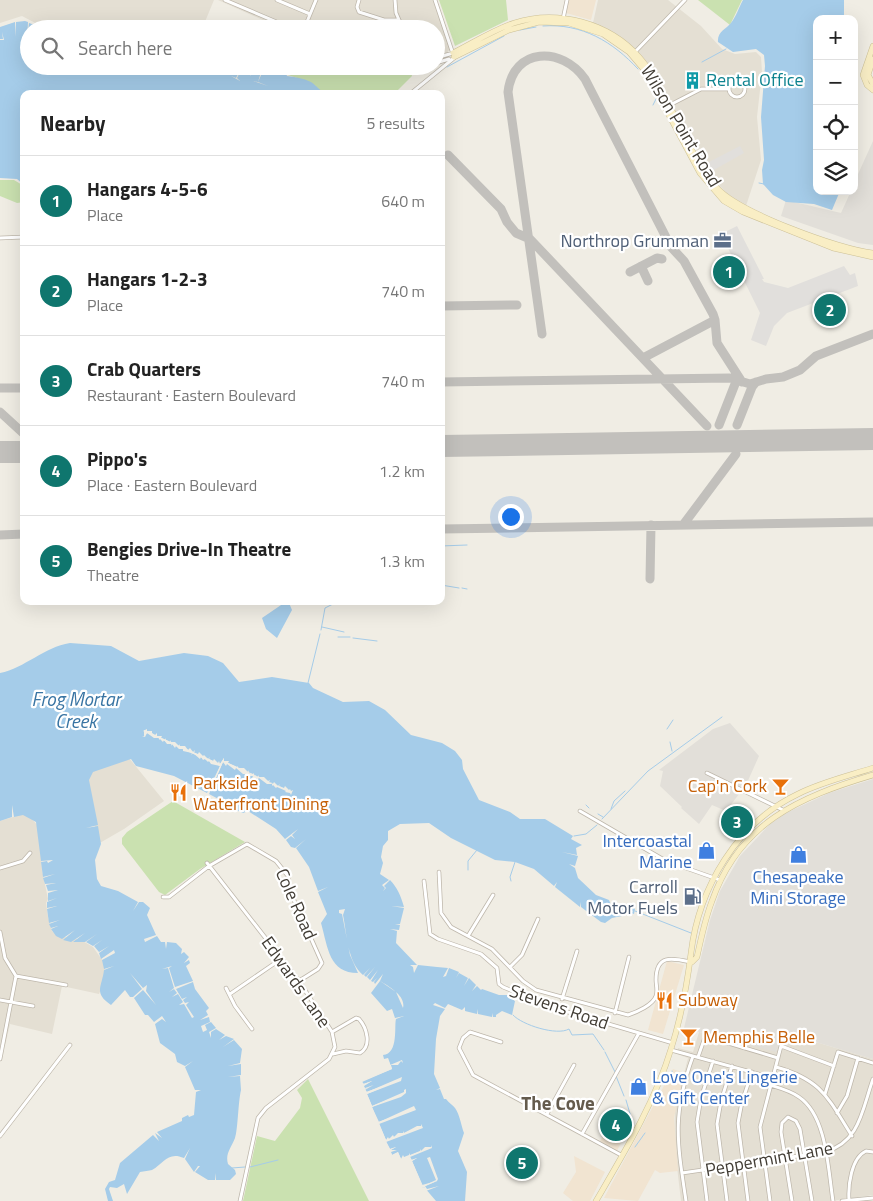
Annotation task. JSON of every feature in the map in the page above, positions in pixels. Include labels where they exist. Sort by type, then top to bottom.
[{"type":"main road","name":"Wilson Point Road","points":[[454,55],[514,23],[530,19],[563,20],[602,30],[633,54],[667,106],[700,174],[724,201],[743,212],[833,248],[873,255]]},
{"type":"main road","points":[[873,46],[863,75],[867,85],[873,90]]},
{"type":"main road","points":[[873,59],[868,75],[873,84]]},
{"type":"main road","points":[[596,1201],[659,1082],[671,1050],[692,962],[691,955],[702,909],[714,878],[739,840],[753,825],[777,806],[812,788],[873,768]]},
{"type":"main road","points":[[692,962],[697,957],[708,914],[720,880],[743,846],[759,829],[783,810],[824,790],[873,775]]},
{"type":"street","points":[[225,0],[271,20]]},
{"type":"street","points":[[277,0],[310,14]]},
{"type":"street","points":[[308,20],[316,0]]},
{"type":"street","points":[[359,0],[357,7],[359,12],[384,20],[398,20],[394,0]]},
{"type":"street","points":[[435,0],[442,20]]},
{"type":"street","points":[[563,20],[567,0]]},
{"type":"street","points":[[633,54],[685,0]]},
{"type":"street","points":[[445,29],[454,55],[445,63]]},
{"type":"street","name":"Wilson Point Road","points":[[445,56],[454,55]]},
{"type":"street","name":"Wilson Point Road","points":[[445,59],[454,55]]},
{"type":"street","points":[[415,90],[431,75]]},
{"type":"street","points":[[667,106],[701,89],[729,89],[736,82],[741,83],[744,90],[742,94],[736,97],[730,94],[729,89]]},
{"type":"street","points":[[0,238],[20,237]]},
{"type":"street","points":[[707,773],[783,810]]},
{"type":"street","points":[[580,811],[666,860],[720,880]]},
{"type":"street","name":"Cole Road","points":[[208,865],[247,844],[270,856],[280,865],[288,876],[289,889],[322,963],[318,969],[299,982]]},
{"type":"street","points":[[0,868],[23,861],[30,853]]},
{"type":"street","points":[[163,898],[168,897],[208,865]]},
{"type":"street","name":"Edwards Lane","points":[[208,865],[299,982],[332,1032],[336,1044],[332,1054]]},
{"type":"street","points":[[440,872],[439,896],[443,917],[451,927],[489,947],[536,990],[615,1013],[630,1014],[652,1002],[657,994],[656,971],[665,960],[692,962]]},
{"type":"street","name":"Stevens Road","points":[[424,881],[430,934],[438,939],[481,954],[497,968],[499,984],[502,987],[555,1009],[673,1043]]},
{"type":"street","points":[[468,936],[493,895]]},
{"type":"street","points":[[510,967],[520,957],[538,920]]},
{"type":"street","points":[[0,932],[5,958],[16,976],[0,1059]]},
{"type":"street","points":[[562,999],[577,951]]},
{"type":"street","points":[[615,1013],[629,957]]},
{"type":"street","points":[[230,994],[281,959]]},
{"type":"street","points":[[16,976],[66,985]]},
{"type":"street","points":[[226,988],[232,1001],[252,1029]]},
{"type":"street","points":[[0,1000],[33,1006]]},
{"type":"street","points":[[240,1201],[258,1118],[266,1108],[332,1054],[346,1051],[360,1053],[368,1043],[365,1028],[359,1019],[356,1018],[332,1032]]},
{"type":"street","points":[[501,1042],[470,1032],[463,1038],[459,1048],[473,1075],[621,1155]]},
{"type":"street","points":[[582,1134],[638,1033]]},
{"type":"street","points":[[698,1057],[704,1040],[708,1037],[778,1058]]},
{"type":"street","points":[[0,1136],[70,1045]]},
{"type":"street","points":[[770,1201],[760,1127],[781,1046],[834,1066]]},
{"type":"street","points":[[671,1050],[773,1078]]},
{"type":"street","points":[[826,1094],[838,1052],[873,1063]]},
{"type":"street","points":[[686,1201],[677,1134],[678,1110],[693,1056]]},
{"type":"street","points":[[837,1112],[847,1096],[858,1058]]},
{"type":"street","points":[[707,1201],[698,1140],[698,1110],[713,1061]]},
{"type":"street","points":[[547,1114],[574,1065]]},
{"type":"street","points":[[727,1201],[717,1137],[717,1118],[732,1066]]},
{"type":"street","points":[[776,1067],[808,1079],[826,1094],[852,1136]]},
{"type":"street","points":[[748,1201],[738,1119],[752,1072]]},
{"type":"street","name":"Peppermint Lane","points":[[682,1173],[825,1152],[841,1147],[852,1136],[873,1079]]},
{"type":"street","points":[[770,1085],[799,1097],[809,1106],[819,1123],[833,1201]]},
{"type":"street","points":[[792,1201],[781,1128],[788,1117],[796,1121],[800,1129],[812,1201]]},
{"type":"street","points":[[849,1200],[849,1183],[860,1156],[866,1150],[873,1152]]},
{"type":"street","points":[[842,1201],[872,1198]]},
{"type":"shaded area","points":[[0,0],[214,0],[206,20],[30,20],[22,16],[0,23]]},
{"type":"shaded area","points":[[218,0],[435,0],[442,20],[263,20]]},
{"type":"shaded area","points":[[569,0],[596,0],[591,20],[566,13]]},
{"type":"shaded area","points":[[598,0],[668,0],[701,26],[722,49],[735,54],[756,52],[761,57],[762,72],[757,117],[761,160],[746,206],[729,196],[711,176],[646,61],[627,42],[593,23]]},
{"type":"shaded area","points":[[445,30],[451,48],[445,55]]},
{"type":"shaded area","points":[[873,141],[873,245],[858,243],[781,216],[786,200],[841,213],[849,195],[858,195],[858,174]]},
{"type":"shaded area","points":[[740,146],[744,153],[712,171],[707,163]]},
{"type":"shaded area","points":[[737,226],[764,282],[788,288],[844,266],[850,275],[855,273],[858,286],[787,313],[774,326],[766,346],[751,340],[760,313],[721,234]]},
{"type":"shaded area","points":[[730,723],[759,756],[746,785],[726,811],[712,805],[699,824],[660,786],[663,771],[659,770],[713,729]]},
{"type":"shaded area","points":[[129,758],[164,801],[124,829],[98,844],[88,786],[90,770]]},
{"type":"shaded area","points":[[873,779],[873,1059],[782,1032],[776,1052],[684,1028],[710,920],[720,891],[740,856],[770,824],[786,813],[829,793]]},
{"type":"shaded area","points":[[23,814],[31,818],[39,827],[42,870],[48,899],[46,903],[52,931],[58,936],[81,940],[93,947],[105,964],[104,982],[99,994],[62,986],[52,1034],[10,1024],[5,1046],[0,1045],[0,821]]},
{"type":"shaded area","points":[[667,961],[684,965],[663,1034],[648,1030]]},
{"type":"shaded area","points":[[699,1032],[776,1051],[782,1032],[873,1059],[873,1195],[831,1201],[681,1201],[674,1141],[675,1109],[688,1058],[677,1054],[678,1048],[693,1052]]},
{"type":"shaded area","points":[[673,1069],[684,1073],[674,1118],[678,1171],[660,1173],[655,1170],[638,1201],[604,1198]]},
{"type":"shaded area","points":[[614,1117],[629,1126],[617,1151],[600,1141]]},
{"type":"shaded area","points":[[574,1156],[605,1172],[590,1201],[573,1201],[563,1193],[576,1172]]},
{"type":"green space","points":[[439,0],[506,0],[508,20],[455,46]]},
{"type":"green space","points":[[698,0],[742,0],[730,25]]},
{"type":"green space","points":[[288,75],[412,76],[398,90],[314,90],[309,82]]},
{"type":"green space","points":[[0,180],[14,180],[20,184],[20,203],[0,196]]},
{"type":"green space","points":[[173,801],[245,842],[200,869],[165,895],[159,892],[122,844],[122,838],[127,832]]},
{"type":"green space","points":[[308,1079],[369,1201],[243,1201],[257,1136],[275,1141],[300,1108],[302,1098],[297,1090]]},
{"type":"water","points":[[743,0],[844,0],[844,15],[813,15],[813,195],[838,195],[832,210],[814,204],[786,202],[773,195],[763,184],[762,170],[764,160],[761,117],[765,66],[764,55],[756,49],[733,52],[718,42],[720,33],[733,21]]},
{"type":"water","points":[[15,22],[16,37],[16,22],[20,22],[20,75],[238,75],[236,78],[231,76],[240,81],[237,78],[238,75],[260,75],[258,82],[261,75],[287,75],[311,82],[321,90],[20,90],[20,182],[17,179],[0,178],[0,40],[4,40],[2,32],[3,39],[0,39],[0,27]]},
{"type":"water","points":[[281,605],[290,605],[292,610],[277,638],[266,629],[262,618]]},
{"type":"water","name":"Frog Mortar Creek","points":[[70,643],[111,646],[139,661],[184,653],[208,656],[223,663],[239,682],[272,677],[309,683],[313,688],[343,702],[369,701],[385,710],[411,735],[442,743],[455,751],[462,760],[463,769],[479,800],[510,812],[520,819],[545,819],[573,836],[571,839],[582,845],[576,848],[577,855],[562,852],[578,856],[575,866],[569,864],[575,868],[578,878],[596,895],[609,900],[614,912],[618,908],[630,905],[635,909],[634,914],[631,913],[633,911],[624,910],[622,916],[612,918],[605,923],[601,922],[581,907],[580,902],[580,907],[555,887],[557,882],[554,886],[534,869],[515,862],[495,860],[451,838],[429,823],[400,824],[388,831],[388,840],[383,846],[381,857],[383,863],[380,874],[389,880],[382,885],[385,888],[383,891],[386,888],[384,886],[390,880],[402,899],[404,907],[391,906],[404,908],[400,924],[395,924],[400,925],[399,930],[390,929],[397,931],[396,943],[417,965],[410,965],[413,967],[414,973],[418,965],[448,968],[443,977],[446,976],[449,968],[459,972],[456,978],[459,973],[468,978],[464,986],[469,978],[476,985],[472,991],[477,986],[481,990],[499,995],[507,995],[515,1001],[512,1015],[502,1011],[496,1017],[493,1017],[492,1013],[492,1017],[478,1014],[478,1009],[477,1014],[465,1011],[465,1007],[462,1010],[448,1004],[445,1008],[435,1003],[433,1005],[445,1009],[440,1016],[436,1039],[434,1074],[440,1088],[436,1090],[440,1089],[444,1099],[455,1108],[464,1133],[458,1151],[467,1172],[465,1201],[436,1201],[424,1187],[421,1188],[437,1181],[422,1185],[412,1161],[417,1158],[411,1160],[410,1156],[431,1147],[401,1159],[398,1152],[392,1155],[390,1150],[396,1147],[390,1149],[386,1141],[422,1126],[386,1140],[379,1123],[415,1109],[378,1122],[372,1107],[405,1093],[372,1106],[367,1094],[400,1080],[366,1092],[365,1090],[373,1085],[365,1089],[363,1086],[372,1081],[363,1084],[362,1081],[392,1069],[388,1058],[384,1059],[383,1055],[388,1053],[394,1045],[396,1019],[404,1016],[395,1018],[392,1009],[387,1011],[371,993],[383,974],[375,984],[374,982],[377,978],[373,982],[371,981],[378,970],[370,980],[367,977],[375,967],[366,977],[364,975],[370,968],[363,975],[354,962],[349,949],[350,955],[358,973],[341,969],[331,957],[321,923],[327,914],[318,892],[328,887],[318,891],[309,867],[296,848],[306,839],[295,848],[291,847],[286,840],[291,836],[295,839],[292,835],[298,829],[285,839],[276,829],[248,811],[243,813],[225,805],[226,803],[209,794],[223,762],[292,792],[224,761],[224,758],[220,764],[144,730],[144,736],[147,733],[220,766],[207,793],[174,776],[136,766],[131,759],[93,772],[89,780],[98,825],[86,828],[98,826],[101,844],[95,860],[97,879],[101,886],[118,891],[138,902],[133,911],[139,902],[143,902],[150,908],[147,915],[156,935],[144,939],[145,942],[157,936],[161,942],[165,942],[166,949],[167,942],[176,943],[182,949],[181,954],[184,952],[189,957],[184,963],[189,960],[190,963],[186,966],[193,981],[175,987],[169,968],[172,966],[162,969],[168,968],[174,988],[169,992],[174,989],[177,993],[172,997],[178,994],[183,1002],[179,1005],[184,1004],[192,1018],[194,1017],[186,1005],[189,1002],[185,1003],[183,1000],[187,997],[182,999],[176,989],[193,982],[195,989],[209,1008],[206,1011],[208,1015],[200,1020],[209,1017],[210,1022],[201,1026],[203,1032],[207,1030],[205,1025],[211,1022],[216,1028],[209,1032],[211,1038],[211,1032],[216,1029],[225,1035],[219,1040],[226,1036],[234,1039],[223,1047],[234,1040],[242,1049],[240,1063],[228,1066],[241,1064],[241,1075],[228,1077],[240,1076],[241,1090],[236,1134],[227,1157],[228,1164],[235,1170],[236,1174],[230,1180],[216,1180],[216,1173],[215,1180],[208,1180],[195,1172],[200,1166],[194,1172],[185,1159],[190,1148],[184,1158],[179,1156],[170,1157],[152,1170],[140,1172],[127,1194],[124,1184],[117,1188],[110,1187],[113,1201],[108,1201],[105,1189],[109,1182],[115,1180],[120,1163],[153,1135],[159,1141],[155,1133],[162,1138],[157,1132],[182,1121],[182,1118],[188,1115],[189,1117],[194,1115],[196,1092],[201,1090],[195,1090],[185,1067],[193,1061],[185,1066],[177,1062],[175,1054],[160,1043],[155,1024],[162,1019],[166,1022],[162,1016],[154,1022],[148,1015],[145,1015],[134,998],[143,990],[156,1005],[146,991],[147,985],[143,988],[130,973],[142,989],[133,997],[130,997],[125,990],[111,1005],[102,997],[100,989],[104,970],[114,966],[104,969],[102,960],[115,953],[114,950],[101,959],[99,953],[109,946],[99,952],[94,946],[102,940],[93,946],[86,942],[97,934],[85,942],[73,942],[85,933],[71,942],[63,940],[75,930],[62,939],[56,936],[51,929],[58,926],[51,928],[49,924],[60,920],[49,923],[47,909],[57,906],[47,908],[47,902],[57,898],[48,901],[48,893],[58,890],[48,891],[46,885],[56,883],[45,884],[43,878],[55,874],[43,877],[41,862],[47,861],[48,863],[53,860],[41,861],[36,822],[23,815],[14,817],[12,805],[12,817],[0,821],[0,673],[18,667],[61,645]],"holes":[[[345,909],[343,915],[346,936],[342,914],[339,913],[339,910]],[[396,992],[402,1000],[403,1008]]]},
{"type":"pier","points":[[147,729],[147,731],[152,731],[155,735],[157,733],[157,736],[162,736],[161,738],[165,740],[166,738],[166,740],[170,742],[171,740],[171,742],[175,742],[179,746],[180,744],[180,746],[185,746],[188,750],[190,748],[193,752],[195,750],[194,753],[198,754],[199,752],[208,759],[210,757],[209,759],[213,761],[214,759],[218,763],[219,761],[220,764],[224,758],[224,761],[229,761],[228,763],[238,766],[238,768],[244,768],[248,772],[249,770],[249,773],[254,773],[258,777],[259,775],[259,777],[264,777],[273,784],[274,782],[278,786],[280,784],[279,786],[284,788],[285,786],[291,791],[293,790],[291,795],[272,786],[272,784],[267,784],[259,778],[257,780],[257,778],[252,778],[253,776],[243,774],[236,768],[235,770],[227,764],[226,766],[223,762],[208,796],[220,766],[211,764],[201,757],[200,759],[193,753],[191,755],[192,753],[183,751],[183,749],[179,749],[176,746],[175,748],[172,744],[171,746],[171,744],[167,744],[164,740],[163,742],[159,738],[154,738],[147,733],[145,737],[142,736],[144,736],[145,732],[143,731]]},
{"type":"pier","points":[[388,1058],[390,1065],[402,1060],[403,1063],[401,1061],[398,1065],[391,1065],[392,1069],[362,1082],[364,1084],[372,1081],[364,1086],[365,1088],[374,1085],[365,1089],[367,1092],[402,1077],[401,1081],[367,1094],[372,1106],[404,1092],[406,1089],[406,1093],[401,1097],[372,1107],[379,1122],[414,1106],[416,1110],[379,1124],[386,1140],[388,1137],[389,1139],[393,1135],[394,1137],[398,1133],[403,1133],[403,1131],[404,1133],[417,1126],[421,1126],[421,1124],[423,1128],[386,1142],[390,1149],[396,1147],[391,1150],[397,1150],[391,1152],[392,1155],[398,1152],[401,1159],[403,1155],[404,1157],[409,1155],[409,1153],[410,1155],[420,1151],[420,1149],[421,1151],[425,1147],[431,1147],[431,1145],[432,1148],[410,1157],[412,1160],[417,1158],[412,1161],[423,1186],[436,1180],[427,1158],[430,1157],[438,1179],[425,1186],[427,1189],[439,1186],[426,1191],[424,1187],[420,1188],[422,1186],[409,1157],[400,1160],[397,1155],[392,1157],[360,1081],[390,1069]]},
{"type":"waterway","points":[[543,26],[571,28],[596,36],[618,50],[638,69]]},
{"type":"waterway","points":[[520,30],[536,27]]},
{"type":"waterway","points":[[447,67],[504,36]]},
{"type":"waterway","points":[[702,62],[726,49]]},
{"type":"waterway","points":[[653,105],[656,99]]},
{"type":"waterway","points":[[759,183],[764,184]]},
{"type":"waterway","points":[[445,546],[467,545]]},
{"type":"waterway","points":[[445,586],[459,588]]},
{"type":"waterway","points":[[462,588],[467,589]]},
{"type":"waterway","points":[[321,630],[325,608],[331,605]]},
{"type":"waterway","points":[[322,627],[344,632]]},
{"type":"waterway","points":[[308,683],[320,634]]},
{"type":"waterway","points":[[338,637],[350,637]]},
{"type":"waterway","points":[[353,638],[377,641]]},
{"type":"waterway","points":[[602,819],[648,771],[722,717]]},
{"type":"waterway","points":[[667,729],[673,720]]},
{"type":"waterway","points":[[670,742],[672,751]]},
{"type":"waterway","points":[[611,809],[614,801],[625,791]]},
{"type":"waterway","points":[[586,805],[589,808]]},
{"type":"waterway","points":[[598,814],[603,817]]},
{"type":"waterway","name":"Frog Mortar Creek","points":[[574,836],[586,834],[597,825]]},
{"type":"waterway","points":[[468,870],[468,861],[477,850]]},
{"type":"waterway","points":[[511,881],[510,877],[515,862]]},
{"type":"waterway","name":"Frog Mortar Creek","points":[[635,911],[691,933]]},
{"type":"waterway","points":[[513,1015],[532,1026],[548,1030],[564,1031],[569,1029],[572,1035],[593,1034],[604,1050]]},
{"type":"waterway","points":[[605,1052],[615,1072]]},
{"type":"waterway","points":[[672,1071],[672,1083]]},
{"type":"waterway","points":[[616,1076],[624,1096]]},
{"type":"waterway","points":[[626,1100],[633,1124]]},
{"type":"waterway","points":[[635,1147],[645,1133]]},
{"type":"waterway","points":[[250,1167],[278,1160]]},
{"type":"waterway","points":[[232,1168],[245,1167]]},
{"type":"taxiway","points":[[542,334],[508,92],[512,77],[519,66],[528,59],[540,56],[564,61],[575,68],[585,79],[671,247],[684,261],[713,314],[717,343],[742,382]]},
{"type":"taxiway","points":[[448,155],[501,209],[507,222],[516,233],[530,239],[707,426]]},
{"type":"taxiway","points":[[630,272],[657,258],[662,259]]},
{"type":"taxiway","points":[[641,266],[648,281]]},
{"type":"taxiway","points":[[445,306],[517,305]]},
{"type":"taxiway","points":[[643,358],[715,320]]},
{"type":"taxiway","points":[[445,382],[730,378],[750,384],[766,379],[783,377],[800,370],[816,356],[873,334]]},
{"type":"taxiway","points":[[719,425],[737,379]]},
{"type":"taxiway","points":[[737,425],[752,387],[756,382]]},
{"type":"taxiway","points":[[0,388],[20,388]]},
{"type":"taxiway","points":[[0,412],[20,430]]},
{"type":"taxiway","points":[[683,525],[736,454]]},
{"type":"taxiway","points":[[445,529],[873,522]]},
{"type":"taxiway","points":[[650,579],[651,525]]},
{"type":"taxiway","points":[[0,535],[20,534]]},
{"type":"runway","points":[[445,446],[873,439]]},
{"type":"runway","points":[[0,452],[20,452]]},
{"type":"place","name":"Rental Office","points":[[692,80]]},
{"type":"place","name":"Northrop Grumman","points":[[723,241]]},
{"type":"place","name":"Hangars 4-5-6","points":[[729,272]]},
{"type":"place","name":"Hangars 1-2-3","points":[[830,310]]},
{"type":"place","name":"Cap'n Cork","points":[[781,786]]},
{"type":"place","name":"Parkside Waterfront Dining","points":[[179,793]]},
{"type":"place","name":"Crab Quarters","points":[[737,822]]},
{"type":"place","name":"Intercoastal Marine","points":[[706,851]]},
{"type":"place","name":"Chesapeake Mini Storage","points":[[798,854]]},
{"type":"place","name":"Carroll Motor Fuels","points":[[692,897]]},
{"type":"place","name":"Subway","points":[[664,1000]]},
{"type":"place","name":"Memphis Belle","points":[[689,1037]]},
{"type":"place","name":"Love One's Lingerie & Gift Center","points":[[638,1087]]},
{"type":"place","name":"Pippo's","points":[[616,1125]]},
{"type":"place","name":"Bengies Drive-In Theatre","points":[[522,1163]]},
{"type":"district","name":"The Cove","points":[[558,1103]]}]
